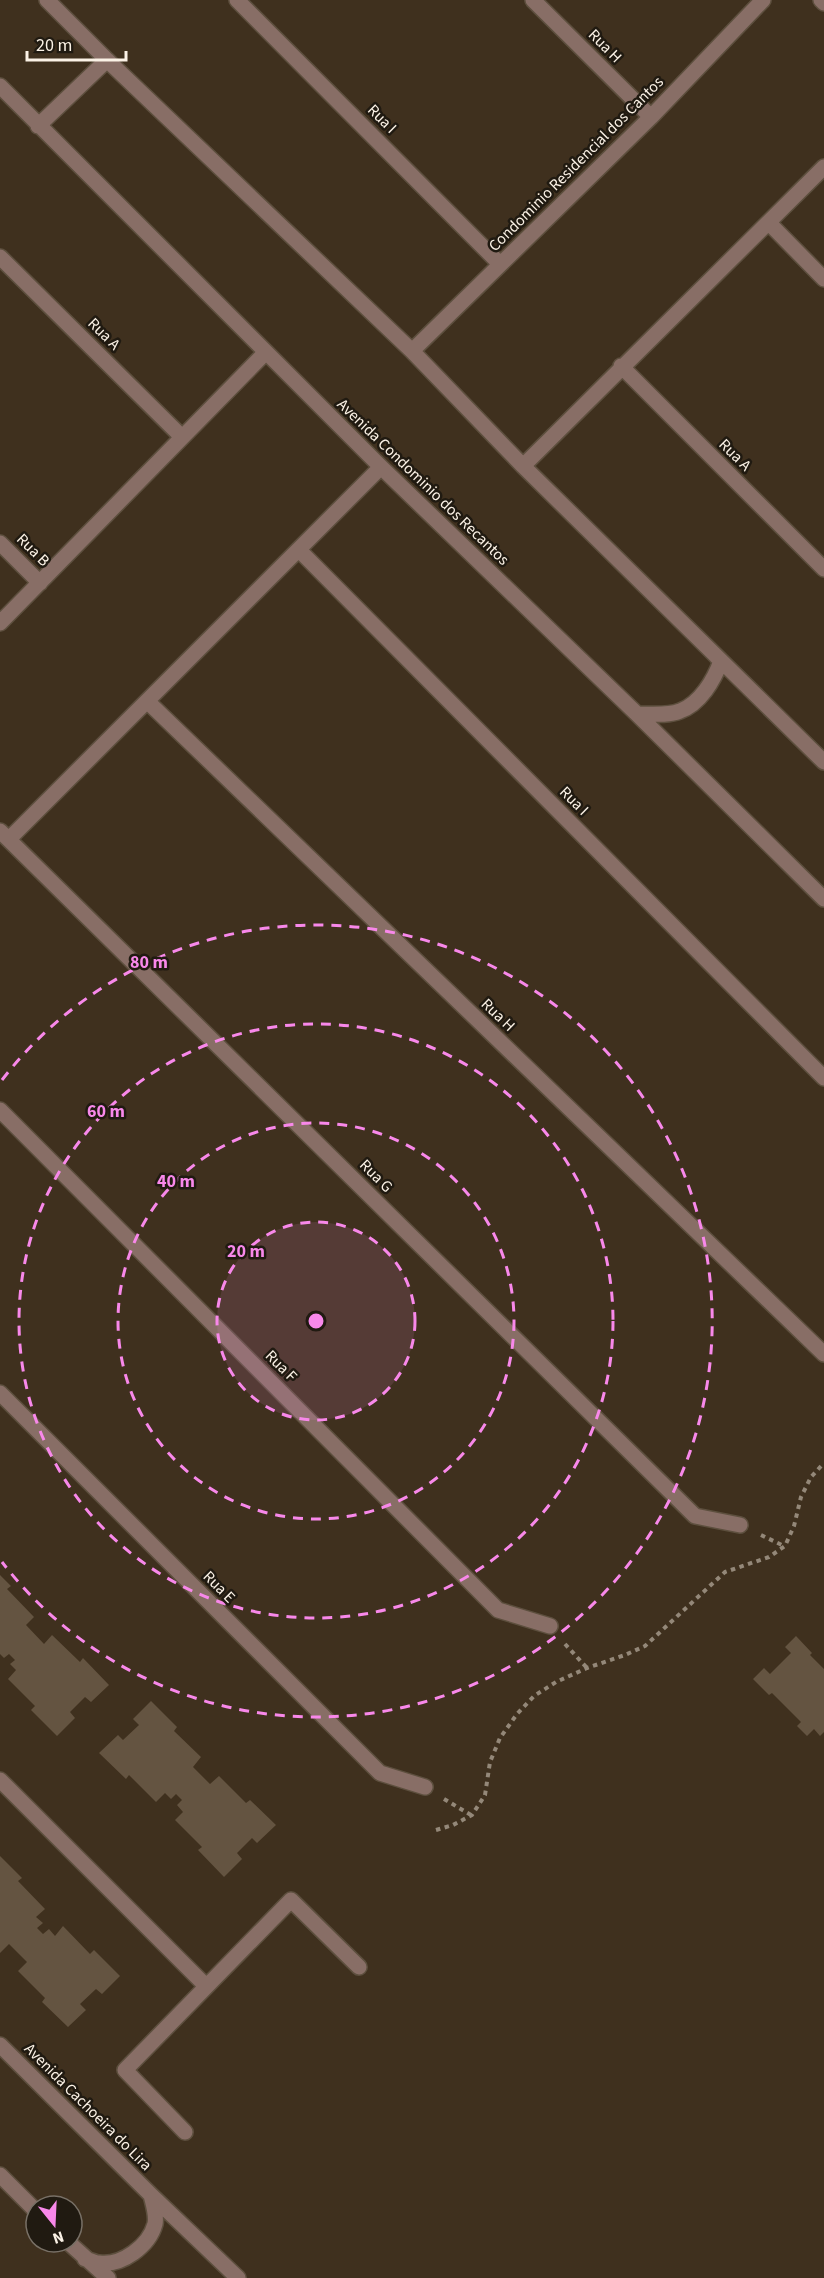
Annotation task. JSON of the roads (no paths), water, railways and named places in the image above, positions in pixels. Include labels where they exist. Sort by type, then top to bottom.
[{"type":"street","points":[[47,0],[412,351],[523,466],[824,762]]},
{"type":"street","name":"Rua I","points":[[237,0],[501,264]]},
{"type":"street","name":"Rua H","points":[[533,0],[651,117]]},
{"type":"street","name":"Condominio Residencial dos Cantos","points":[[412,351],[651,117],[763,0]]},
{"type":"street","points":[[39,126],[107,60]]},
{"type":"street","name":"Avenida Condominio dos Recantos","points":[[0,86],[381,467],[637,714],[824,899]]},
{"type":"street","points":[[523,466],[621,366],[824,168]]},
{"type":"street","points":[[769,223],[824,279]]},
{"type":"street","name":"Rua A","points":[[0,257],[182,437]]},
{"type":"street","points":[[0,623],[266,352]]},
{"type":"street","name":"Rua A","points":[[621,366],[824,569]]},
{"type":"street","points":[[4,835],[147,701],[381,467]]},
{"type":"street","name":"Rua B","points":[[0,543],[40,583]]},
{"type":"street","name":"Rua I","points":[[299,550],[824,1078]]},
{"type":"street","points":[[637,714],[679,712],[695,702],[713,678],[721,661],[703,642]]},
{"type":"street","name":"Rua H","points":[[147,701],[824,1354]]},
{"type":"street","name":"Rua G","points":[[4,835],[695,1516],[740,1525]]},
{"type":"street","name":"Rua F","points":[[0,1110],[498,1610],[550,1626]]},
{"type":"street","name":"Rua E","points":[[0,1393],[380,1773],[425,1787]]},
{"type":"street","points":[[0,1780],[205,1985]]},
{"type":"street","points":[[185,2132],[125,2070],[205,1985],[291,1900],[359,1967]]},
{"type":"street","name":"Avenida Cachoeira do Lira","points":[[0,2045],[238,2278]]},
{"type":"street","points":[[0,2175],[24,2199]]},
{"type":"street","points":[[86,2259],[100,2264],[114,2262],[134,2253],[147,2240],[155,2223],[151,2195]]},
{"type":"street","points":[[81,2254],[108,2278]]}]
